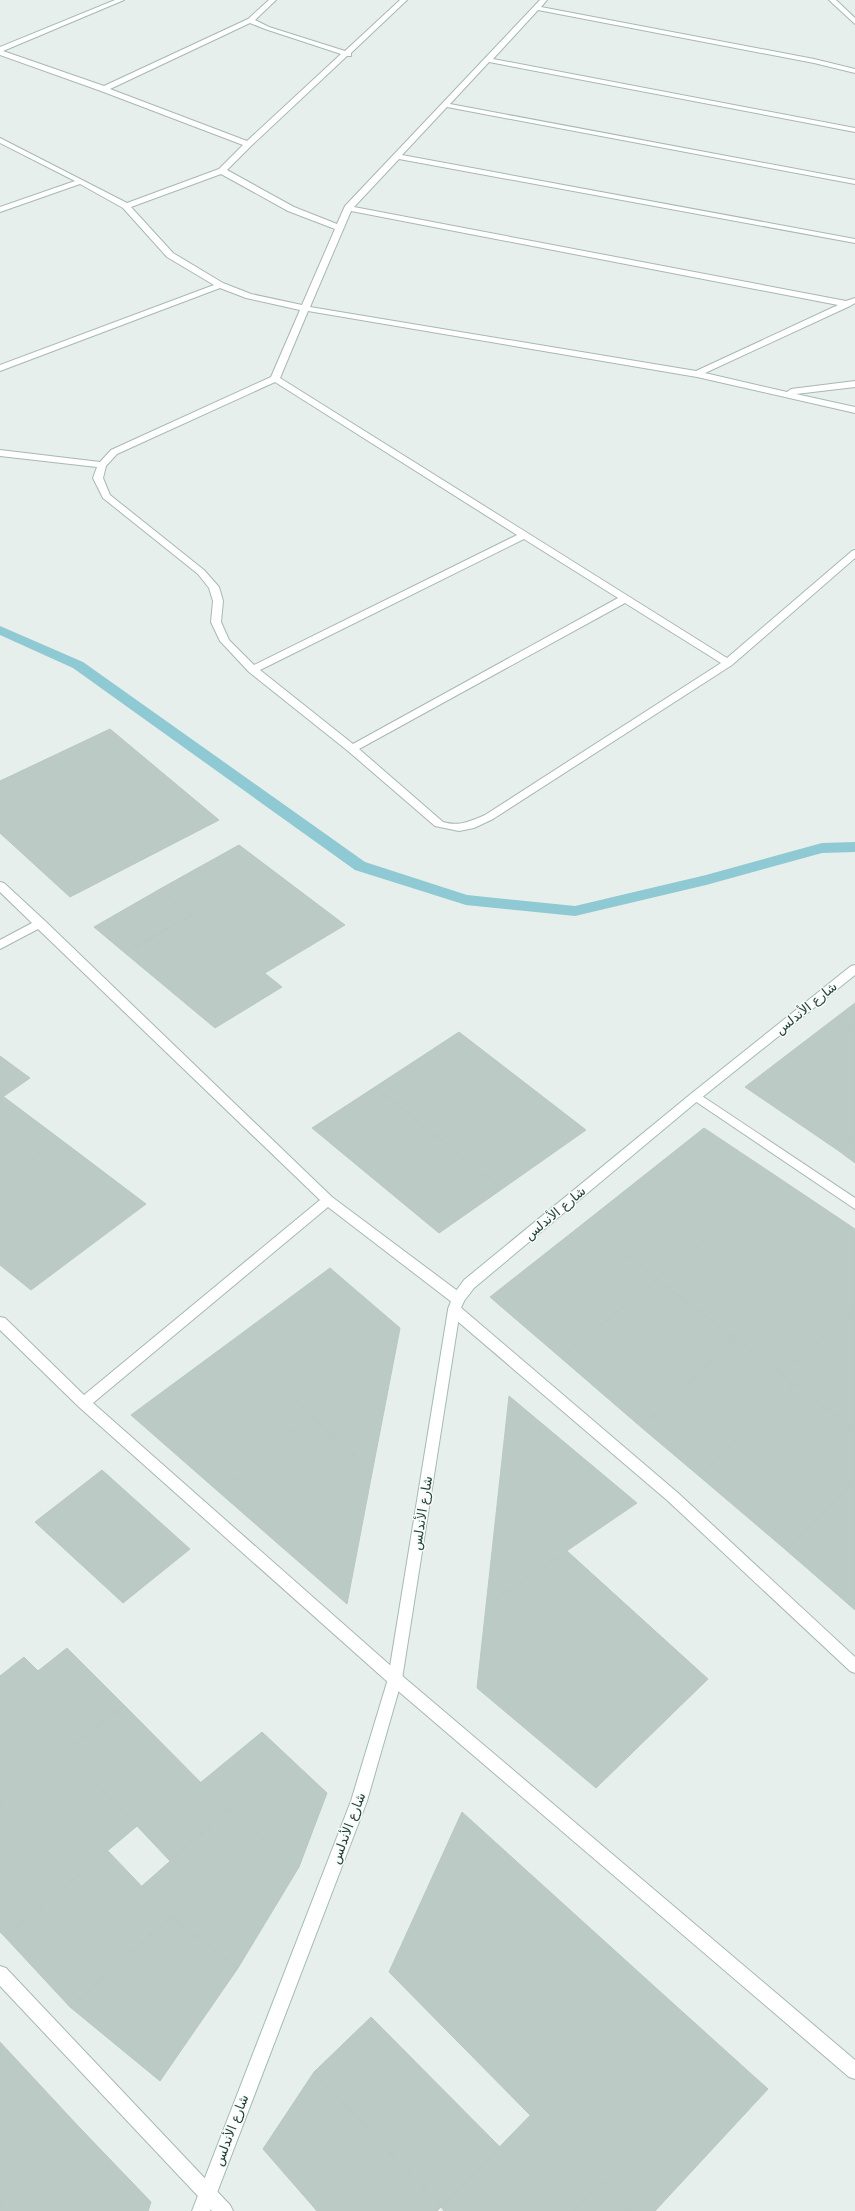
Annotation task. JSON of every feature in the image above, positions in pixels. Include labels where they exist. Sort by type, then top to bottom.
[{"type":"street","points":[[0,52],[121,0]]},
{"type":"street","points":[[104,89],[250,20],[273,0]]},
{"type":"street","points":[[126,206],[222,171],[248,144],[348,54],[404,0]]},
{"type":"street","points":[[544,0],[348,208],[304,308],[275,380],[114,452],[102,465],[98,478],[106,496],[201,572],[214,587],[218,601],[216,622],[225,641],[253,670],[352,749],[439,824],[452,829],[467,827],[489,816],[728,663],[855,553]]},
{"type":"street","points":[[832,0],[855,22]]},
{"type":"street","points":[[537,8],[814,61],[855,71]]},
{"type":"street","points":[[250,20],[267,28],[348,54]]},
{"type":"street","points":[[0,52],[104,89],[248,144]]},
{"type":"street","points":[[489,60],[855,130]]},
{"type":"street","points":[[446,105],[855,182]]},
{"type":"street","points":[[0,140],[81,180],[126,206],[170,255],[220,285],[249,296],[304,308],[697,374],[855,410]]},
{"type":"street","points":[[397,156],[855,241]]},
{"type":"street","points":[[222,171],[291,209],[340,228]]},
{"type":"street","points":[[0,210],[81,180]]},
{"type":"street","points":[[348,208],[851,302]]},
{"type":"street","points":[[0,368],[220,285]]},
{"type":"street","points":[[697,374],[851,302]]},
{"type":"street","points":[[275,380],[728,663]]},
{"type":"street","points":[[781,393],[855,384]]},
{"type":"street","points":[[0,453],[102,465]]},
{"type":"street","points":[[253,670],[524,535]]},
{"type":"street","points":[[352,749],[626,598]]},
{"type":"street","points":[[0,886],[328,1200],[456,1305],[672,1497],[855,1666]]},
{"type":"street","points":[[0,945],[40,923]]},
{"type":"street","name":"شارع الأندلس","points":[[201,2211],[206,2193],[359,1801],[395,1679],[456,1305],[468,1284],[696,1096],[855,969]]},
{"type":"street","points":[[696,1096],[855,1204]]},
{"type":"street","points":[[84,1403],[328,1200]]},
{"type":"street","points":[[0,1322],[84,1403],[395,1679],[855,2071]]},
{"type":"street","points":[[0,1974],[224,2211]]},
{"type":"building","points":[[110,729],[219,820],[70,897],[0,833],[0,781]]},
{"type":"building","points":[[239,845],[345,925],[265,973],[160,889]]},
{"type":"building","points":[[160,889],[192,915],[125,953],[94,927]]},
{"type":"building","points":[[192,915],[282,987],[215,1028],[125,953]]},
{"type":"building","points":[[855,1003],[855,1033],[834,1019]]},
{"type":"building","points":[[834,1019],[855,1033],[855,1138],[839,1151],[745,1087]]},
{"type":"building","points":[[459,1032],[586,1130],[502,1189],[375,1087]]},
{"type":"building","points":[[0,1056],[30,1078],[0,1099]]},
{"type":"building","points":[[375,1087],[502,1189],[439,1233],[312,1128]]},
{"type":"building","points":[[4,1097],[60,1139],[0,1181],[0,1099]]},
{"type":"building","points":[[704,1128],[779,1178],[657,1279],[584,1223]]},
{"type":"building","points":[[855,1138],[855,1163],[839,1151]]},
{"type":"building","points":[[60,1139],[146,1204],[31,1290],[0,1265],[0,1181]]},
{"type":"building","points":[[779,1178],[855,1229],[855,1310],[781,1374],[657,1279]]},
{"type":"building","points":[[584,1223],[657,1279],[561,1358],[490,1297]]},
{"type":"building","points":[[330,1268],[400,1328],[372,1473],[312,1416],[230,1342]]},
{"type":"building","points":[[657,1279],[736,1339],[641,1427],[561,1358]]},
{"type":"building","points":[[855,1310],[855,1429],[854,1430],[781,1374]]},
{"type":"building","points":[[736,1339],[795,1385],[699,1476],[641,1427]]},
{"type":"building","points":[[230,1342],[312,1416],[220,1493],[131,1415]]},
{"type":"building","points":[[795,1385],[855,1430],[855,1481],[786,1550],[699,1476]]},
{"type":"building","points":[[509,1396],[637,1503],[486,1606]]},
{"type":"building","points":[[312,1416],[372,1473],[347,1604],[220,1493]]},
{"type":"building","points":[[102,1470],[190,1549],[123,1603],[35,1522]]},
{"type":"building","points":[[855,1481],[855,1610],[786,1550]]},
{"type":"building","points":[[567,1551],[708,1679],[596,1788],[477,1688],[486,1606]]},
{"type":"building","points":[[67,1648],[124,1705],[0,1804],[0,1676],[24,1657],[38,1671]]},
{"type":"building","points":[[124,1705],[228,1810],[170,1861],[66,1751]]},
{"type":"building","points":[[262,1732],[327,1793],[299,1867],[228,1810],[200,1783]]},
{"type":"building","points":[[66,1751],[137,1826],[5,1937],[0,1932],[0,1804]]},
{"type":"building","points":[[228,1810],[299,1867],[238,1968],[171,1917],[142,1886]]},
{"type":"building","points":[[462,1812],[655,1987],[530,2115],[389,1972]]},
{"type":"building","points":[[108,1851],[171,1917],[70,2007],[5,1937]]},
{"type":"building","points":[[171,1917],[238,1968],[160,2081],[70,2007]]},
{"type":"building","points":[[655,1987],[768,2089],[655,2211],[633,2211],[602,2181],[574,2211],[444,2211],[441,2207]]},
{"type":"building","points":[[371,2017],[500,2147],[441,2207],[314,2072]]},
{"type":"building","points":[[0,2042],[79,2127],[0,2202]]},
{"type":"building","points":[[314,2072],[441,2207],[437,2211],[317,2211],[263,2149]]},
{"type":"building","points":[[79,2127],[151,2202],[148,2211],[0,2211],[0,2202]]},
{"type":"building","points":[[602,2181],[633,2211],[574,2211]]},
{"type":"waterway","points":[[0,630],[78,665],[360,866],[466,900],[575,911],[706,880],[822,848],[855,847]]}]
